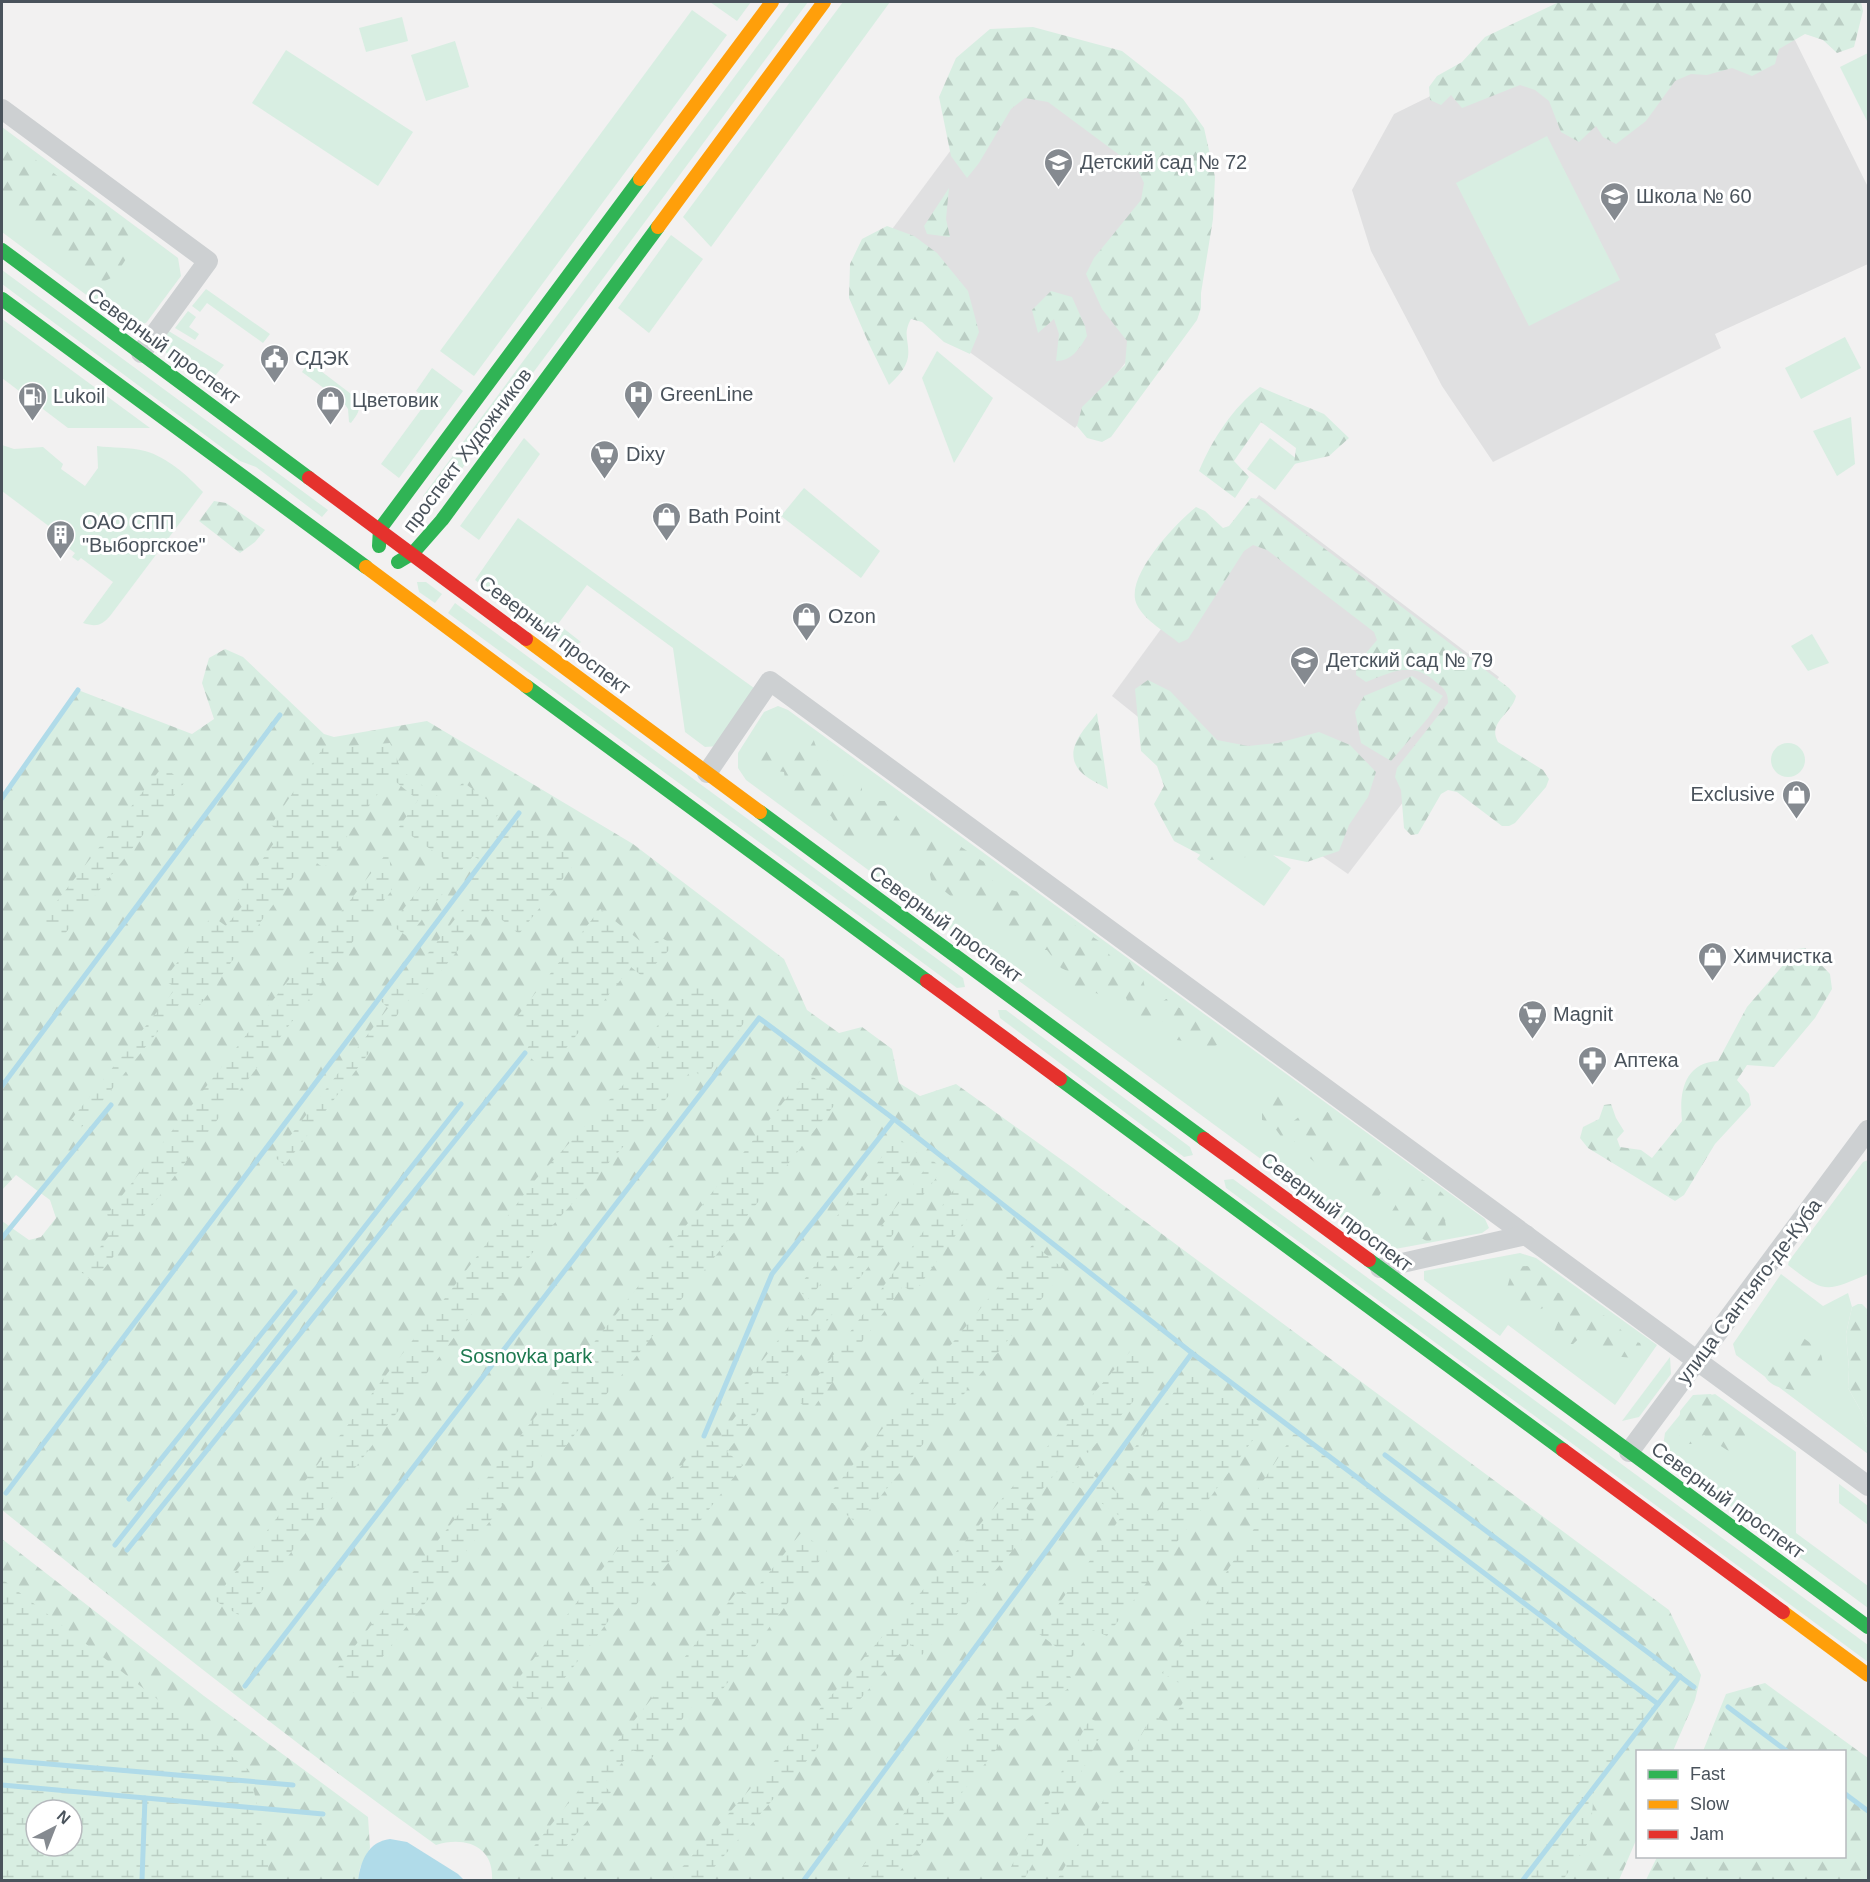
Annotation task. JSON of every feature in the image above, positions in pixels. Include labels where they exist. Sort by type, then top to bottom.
[{"type":"main road","name":"проспект Художников","points":[[376,575],[380,529],[772,2]]},
{"type":"main road","name":"проспект Художников","points":[[376,575],[413,553],[442,520],[824,2]]},
{"type":"main road","name":"Северный проспект","points":[[2,250],[707,773],[1869,1627]]},
{"type":"main road","points":[[2,299],[1869,1675]]},
{"type":"main road","points":[[982,974],[983,991]]},
{"type":"main road","points":[[960,1004],[975,1003]]},
{"type":"main road","points":[[1207,1186],[1208,1167],[1214,1158],[1228,1155]]},
{"type":"street","points":[[2,109],[208,261],[141,353]]},
{"type":"street","points":[[707,773],[770,681],[1869,1486]]},
{"type":"street","name":"улица Сантьяго-де-Куба","points":[[1629,1452],[1869,1130]]},
{"type":"street","points":[[1380,1268],[1527,1234]]},
{"type":"shaded area","name":"Школа № 60","points":[[1776,2],[1868,187],[1868,264],[1715,334],[1721,348],[1493,462],[1442,386],[1371,251],[1352,190],[1394,114],[1522,51]]},
{"type":"shaded area","name":"Детский сад № 72","points":[[1040,30],[1199,145],[1186,284],[1075,428],[914,312],[890,232]]},
{"type":"shaded area","name":"Детский сад № 79","points":[[1259,495],[1499,677],[1348,874],[1244,802],[1112,696]]},
{"type":"green space","points":[[710,2],[751,2],[737,21]]},
{"type":"green space","points":[[790,2],[808,2],[435,505],[423,496]]},
{"type":"green space","points":[[843,2],[890,2],[711,247],[683,217]]},
{"type":"green space","points":[[1559,2],[1861,2],[1863,11],[1854,47],[1837,53],[1823,40],[1805,34],[1779,49],[1775,64],[1752,76],[1732,68],[1707,75],[1691,74],[1675,81],[1646,121],[1616,144],[1603,137],[1596,126],[1579,142],[1561,132],[1549,101],[1535,90],[1520,85],[1462,108],[1451,95],[1441,105],[1430,100],[1429,87],[1437,76],[1462,62],[1485,37]]},
{"type":"green space","points":[[692,10],[727,35],[474,376],[440,351]]},
{"type":"green space","points":[[402,17],[408,41],[366,52],[359,28]]},
{"type":"green space","points":[[1033,27],[1122,51],[1183,99],[1204,128],[1215,177],[1213,219],[1201,293],[1201,308],[1197,320],[1111,437],[1102,442],[1087,438],[1077,426],[1082,407],[1125,365],[1127,341],[1102,309],[1086,274],[1094,258],[1141,200],[1144,183],[1137,168],[1048,102],[1025,98],[1011,109],[979,163],[967,178],[951,156],[939,97],[956,58],[990,29]]},
{"type":"green space","points":[[455,41],[469,87],[426,101],[411,55]]},
{"type":"green space","points":[[286,50],[413,132],[378,186],[252,103]]},
{"type":"green space","points":[[1868,53],[1868,123],[1840,67]]},
{"type":"green space","points":[[2,127],[178,258],[181,276],[146,323],[128,326],[2,232]]},
{"type":"green space","points":[[2,135],[132,231],[137,242],[115,276],[103,282],[2,206]]},
{"type":"green space","points":[[1547,136],[1620,280],[1529,326],[1456,183]]},
{"type":"green space","points":[[949,188],[946,219],[950,237],[927,234],[924,226]]},
{"type":"green space","points":[[887,226],[914,236],[937,253],[968,291],[979,332],[970,354],[944,342],[922,322],[911,319],[907,329],[907,361],[889,385],[849,298],[850,264],[862,239]]},
{"type":"green space","points":[[671,235],[703,259],[649,333],[618,308]]},
{"type":"green space","points":[[2,270],[328,510],[322,517],[256,467],[240,461],[2,284]]},
{"type":"green space","points":[[206,289],[270,334],[263,343],[207,303],[200,312],[192,306]]},
{"type":"green space","points":[[1051,291],[1072,297],[1087,336],[1074,353],[1066,359],[1056,361],[1059,334],[1054,319],[1038,333],[1032,310]]},
{"type":"green space","points":[[188,311],[196,317],[189,327],[199,334],[195,340],[175,328]]},
{"type":"green space","points":[[2,319],[150,428],[68,428],[2,378]]},
{"type":"green space","points":[[167,330],[224,365],[214,377],[175,360],[163,349],[161,343]]},
{"type":"green space","points":[[1845,337],[1861,368],[1801,399],[1785,368]]},
{"type":"green space","points":[[937,351],[993,398],[954,463],[922,378]]},
{"type":"green space","points":[[309,362],[355,397],[359,410],[351,423],[344,403],[302,372]]},
{"type":"green space","points":[[432,368],[463,391],[399,478],[381,464],[428,400],[416,391]]},
{"type":"green space","points":[[1260,387],[1324,414],[1349,438],[1329,456],[1294,464],[1296,448],[1261,422],[1234,461],[1249,477],[1235,498],[1199,471],[1224,425],[1241,404]]},
{"type":"green space","points":[[1851,417],[1855,464],[1837,476],[1813,431]]},
{"type":"green space","points":[[524,438],[540,454],[479,540],[460,526]]},
{"type":"green space","points":[[1270,438],[1298,460],[1275,490],[1247,469]]},
{"type":"green space","points":[[2,445],[14,449],[43,447],[63,464],[61,469],[85,486],[98,468],[97,446],[145,451],[169,462],[203,492],[110,616],[98,625],[83,623],[113,582],[81,558],[78,561],[72,557],[75,553],[63,544],[66,539],[2,491]]},
{"type":"green space","points":[[804,488],[880,551],[861,578],[781,516]]},
{"type":"green space","points":[[1251,498],[1259,499],[1509,688],[1516,696],[1498,723],[1495,735],[1498,742],[1543,770],[1549,779],[1546,787],[1515,823],[1502,826],[1457,792],[1448,790],[1441,794],[1418,834],[1411,835],[1404,828],[1401,790],[1395,777],[1397,768],[1448,703],[1446,692],[1428,676],[1411,670],[1394,672],[1366,682],[1356,675],[1356,665],[1377,640],[1374,632],[1267,550],[1253,545],[1244,551],[1188,639],[1179,643],[1150,621],[1141,611],[1135,594],[1144,566],[1176,525],[1196,507],[1205,511],[1223,528],[1229,526]]},
{"type":"green space","points":[[214,501],[226,503],[265,530],[255,542],[240,553],[199,521]]},
{"type":"green space","points":[[518,518],[754,688],[719,746],[705,747],[685,732],[673,648],[587,585],[558,624],[581,642],[568,649],[475,580]]},
{"type":"green space","points":[[417,582],[426,582],[442,594],[435,603],[419,592]]},
{"type":"green space","points":[[455,603],[963,978],[965,987],[957,988],[448,613]]},
{"type":"green space","points":[[1812,634],[1829,663],[1808,671],[1791,646]]},
{"type":"green space","name":"Sosnovka park","points":[[225,649],[243,657],[324,734],[334,737],[427,721],[633,844],[784,959],[807,1010],[839,1033],[862,1027],[892,1049],[899,1083],[920,1096],[956,1084],[1073,1168],[1669,1610],[1701,1675],[1695,1700],[1673,1750],[1636,1750],[1636,1840],[1619,1880],[492,1880],[488,1859],[476,1846],[457,1842],[436,1845],[271,1722],[2,1510],[2,1221],[29,1240],[41,1237],[56,1218],[50,1200],[16,1175],[2,1190],[2,798],[78,690],[192,734],[214,719],[202,683],[209,658]]},
{"type":"green space","points":[[1412,676],[1443,696],[1428,718],[1391,761],[1361,743],[1355,712],[1364,696]]},
{"type":"green space","points":[[1148,680],[1170,691],[1217,740],[1248,746],[1278,743],[1319,732],[1350,745],[1376,772],[1368,797],[1349,825],[1339,851],[1307,862],[1272,855],[1210,860],[1174,841],[1154,804],[1164,786],[1157,766],[1141,751],[1135,689]]},
{"type":"green space","points":[[778,706],[788,710],[1485,1219],[1489,1228],[1482,1233],[1395,1249],[1375,1243],[746,780],[738,768],[738,753],[764,712]]},
{"type":"green space","points":[[1097,713],[1108,789],[1083,774],[1075,763],[1073,755],[1077,740]]},
{"type":"green space","points":[[762,734],[768,739],[775,752],[783,758],[802,738],[813,738],[818,752],[847,779],[862,783],[862,805],[868,813],[876,801],[886,801],[903,825],[929,825],[935,840],[955,843],[984,862],[995,886],[1027,894],[1099,941],[1112,958],[1136,965],[1140,970],[1153,1009],[1166,999],[1171,999],[1177,1007],[1189,1011],[1200,1024],[1216,1035],[1217,1045],[1204,1052],[1191,1042],[1176,1040],[1168,1020],[1142,1026],[1134,1019],[1123,990],[1111,1000],[1096,993],[1077,999],[1071,990],[1076,975],[1061,968],[1047,950],[1026,950],[969,902],[953,898],[931,880],[927,859],[917,856],[911,837],[896,832],[888,845],[879,850],[865,828],[860,827],[852,841],[842,835],[831,816],[797,800],[786,787],[784,772],[769,770],[757,759],[756,743]]},
{"type":"green space","points":[[390,743],[402,771],[446,802],[463,782],[501,810],[494,821],[504,832],[519,813],[576,862],[519,934],[490,910],[423,994],[416,990],[285,1165],[274,1157],[388,1008],[379,999],[390,984],[399,990],[470,900],[460,891],[482,861],[473,856],[408,937],[391,925],[443,858],[399,827],[418,800],[390,777],[324,868],[308,857],[200,1005],[186,996],[81,1128],[71,1120],[176,988],[164,980],[212,916],[226,926],[243,905],[236,897],[281,833],[271,825],[323,748]]},
{"type":"green space","points":[[1788,743],[1800,748],[1805,760],[1800,772],[1788,777],[1776,772],[1771,760],[1776,748]]},
{"type":"green space","points":[[163,766],[184,783],[60,940],[39,924]]},
{"type":"green space","points":[[1226,821],[1291,868],[1264,906],[1197,859]]},
{"type":"green space","points":[[389,850],[392,890],[94,1282],[81,1272],[118,1224],[107,1215]]},
{"type":"green space","points":[[600,909],[649,948],[660,937],[674,945],[643,977],[631,967],[547,1072],[525,1053],[534,1036],[513,1022]]},
{"type":"green space","points":[[1805,948],[1830,974],[1832,989],[1815,1018],[1774,1067],[1747,1065],[1737,1080],[1749,1094],[1751,1105],[1715,1144],[1684,1195],[1675,1201],[1588,1148],[1580,1138],[1583,1127],[1599,1119],[1604,1105],[1611,1104],[1624,1131],[1617,1139],[1620,1147],[1641,1150],[1652,1158],[1682,1121],[1683,1090],[1691,1073],[1707,1063],[1718,1061],[1747,1007],[1797,949]]},
{"type":"green space","points":[[694,980],[746,1020],[705,1078],[692,1070],[552,1226],[501,1296],[490,1290],[242,1617],[214,1600],[536,1179],[661,1044],[650,1035]]},
{"type":"green space","points":[[998,1010],[1006,1010],[1190,1147],[1193,1155],[1184,1157],[1000,1018]]},
{"type":"green space","points":[[807,1072],[840,1098],[561,1452],[551,1444],[354,1693],[332,1675]]},
{"type":"green space","points":[[1274,1095],[1284,1095],[1293,1102],[1287,1121],[1290,1124],[1306,1111],[1321,1107],[1334,1117],[1332,1132],[1339,1141],[1359,1136],[1386,1155],[1392,1166],[1379,1196],[1358,1194],[1313,1161],[1308,1156],[1314,1146],[1309,1136],[1303,1135],[1296,1142],[1285,1142],[1272,1124],[1262,1120],[1262,1114]]},
{"type":"green space","points":[[897,1137],[917,1153],[854,1236],[834,1220]]},
{"type":"green space","points":[[932,1160],[943,1169],[727,1452],[743,1465],[633,1609],[623,1602],[541,1709],[512,1687],[704,1436],[715,1443],[739,1412],[729,1404],[799,1313],[809,1320]]},
{"type":"green space","points":[[1868,1160],[1868,1274],[1834,1287],[1818,1285],[1788,1265],[1789,1261],[1863,1162]]},
{"type":"green space","points":[[1415,1177],[1438,1189],[1454,1211],[1445,1221],[1447,1231],[1428,1242],[1400,1225],[1391,1213],[1410,1180]]},
{"type":"green space","points":[[1233,1179],[1868,1645],[1868,1662],[1226,1188],[1224,1180]]},
{"type":"green space","points":[[958,1184],[981,1200],[914,1293],[903,1286],[811,1411],[799,1402]]},
{"type":"green space","points":[[832,1243],[845,1252],[809,1299],[797,1289]]},
{"type":"green space","points":[[1033,1244],[1065,1270],[858,1524],[826,1498]]},
{"type":"green space","points":[[1520,1253],[1536,1258],[1657,1345],[1615,1405],[1508,1325],[1500,1336],[1424,1280],[1424,1271]]},
{"type":"green space","points":[[1527,1266],[1535,1269],[1555,1291],[1611,1319],[1630,1340],[1640,1343],[1644,1353],[1634,1358],[1611,1356],[1602,1349],[1597,1334],[1588,1330],[1573,1344],[1563,1344],[1554,1332],[1560,1317],[1556,1307],[1552,1305],[1526,1314],[1515,1310],[1507,1297],[1507,1288],[1513,1267]]},
{"type":"green space","points":[[1781,1274],[1823,1306],[1848,1293],[1852,1307],[1846,1334],[1848,1388],[1861,1411],[1868,1430],[1868,1454],[1736,1355],[1733,1344]]},
{"type":"green space","points":[[1862,1304],[1868,1310],[1868,1430],[1861,1411],[1848,1388],[1846,1334],[1852,1307]]},
{"type":"green space","points":[[1802,1337],[1821,1354],[1822,1380],[1811,1391],[1786,1389],[1771,1383],[1766,1378],[1764,1362],[1786,1351]]},
{"type":"green space","points":[[1133,1348],[1159,1372],[1088,1453],[1079,1446],[1026,1508],[1039,1520],[922,1655],[909,1643],[703,1880],[671,1880]]},
{"type":"green space","points":[[1670,1357],[1671,1374],[1639,1417],[1622,1421]]},
{"type":"green space","points":[[1189,1371],[1264,1425],[1107,1636],[1093,1630],[1065,1666],[1074,1684],[1010,1732],[893,1880],[868,1880],[859,1871],[991,1702],[1059,1649],[1038,1633],[1121,1517],[1068,1479],[1079,1465],[1153,1518],[1166,1500],[1121,1467]]},
{"type":"green space","points":[[1711,1394],[1745,1430],[1745,1436],[1730,1452],[1704,1435],[1691,1444],[1685,1444],[1679,1437],[1680,1411],[1693,1395]]},
{"type":"green space","points":[[1715,1394],[1796,1452],[1796,1533],[1868,1586],[1868,1608],[1670,1461],[1663,1446],[1665,1433],[1692,1400]]},
{"type":"green space","points":[[1295,1432],[1658,1704],[1594,1789],[1590,1840],[1563,1880],[1057,1880],[1153,1715],[1169,1724],[1191,1690],[1162,1673],[1259,1521],[1244,1510]]},
{"type":"green space","points":[[1839,1484],[1868,1506],[1868,1525],[1839,1503]]},
{"type":"green space","points":[[801,1533],[827,1551],[710,1706],[698,1699],[651,1759],[633,1750],[603,1785],[611,1792],[550,1866],[531,1850],[739,1589],[750,1596]]},
{"type":"green space","points":[[2,1539],[204,1696],[368,1817],[370,1848],[360,1868],[358,1880],[2,1880]]},
{"type":"green space","points":[[2,1579],[249,1770],[267,1848],[269,1880],[2,1880]]},
{"type":"green space","points":[[1765,1683],[1868,1758],[1868,1880],[1646,1880],[1657,1858],[1846,1858],[1846,1750],[1703,1750],[1726,1694]]},
{"type":"green space","points":[[1090,1718],[1105,1727],[1024,1880],[1004,1880]]},
{"type":"water","points":[[390,1839],[407,1842],[464,1880],[358,1880],[367,1853],[376,1844]]},
{"type":"waterway","points":[[2,798],[78,690]]},
{"type":"waterway","points":[[2,1086],[280,715]]},
{"type":"waterway","points":[[6,1493],[519,813]]},
{"type":"waterway","points":[[245,1686],[759,1018],[894,1119],[1192,1353],[1658,1704],[1680,1676]]},
{"type":"waterway","points":[[127,1550],[525,1053]]},
{"type":"waterway","points":[[115,1545],[461,1104]]},
{"type":"waterway","points":[[2,1238],[111,1105]]},
{"type":"waterway","points":[[704,1436],[772,1274],[894,1119]]},
{"type":"waterway","points":[[129,1499],[295,1292]]},
{"type":"waterway","points":[[804,1880],[1192,1353]]},
{"type":"waterway","points":[[1385,1455],[1694,1687]]},
{"type":"waterway","points":[[1523,1880],[1658,1704]]},
{"type":"waterway","points":[[1728,1707],[1785,1750]]},
{"type":"waterway","points":[[2,1760],[293,1785]]},
{"type":"waterway","points":[[2,1785],[323,1814]]},
{"type":"waterway","points":[[1846,1794],[1868,1811]]},
{"type":"waterway","points":[[142,1880],[145,1798]]},
{"type":"traffic: fast","points":[[379,546],[380,529],[640,179]]},
{"type":"traffic: fast","points":[[398,562],[413,553],[442,520],[658,227]]},
{"type":"traffic: fast","points":[[2,250],[309,478]]},
{"type":"traffic: fast","points":[[2,299],[366,567]]},
{"type":"traffic: fast","points":[[526,686],[927,981]]},
{"type":"traffic: fast","points":[[760,812],[1204,1139]]},
{"type":"traffic: fast","points":[[1060,1079],[1563,1450]]},
{"type":"traffic: fast","points":[[1369,1260],[1868,1627]]},
{"type":"traffic: slow","points":[[640,179],[772,2]]},
{"type":"traffic: slow","points":[[658,227],[824,2]]},
{"type":"traffic: slow","points":[[366,567],[526,686]]},
{"type":"traffic: slow","points":[[526,639],[760,812]]},
{"type":"traffic: slow","points":[[1783,1612],[1868,1675]]},
{"type":"traffic: jam","points":[[309,478],[526,639]]},
{"type":"traffic: jam","points":[[927,981],[1060,1079]]},
{"type":"traffic: jam","points":[[1204,1139],[1369,1260]]},
{"type":"traffic: jam","points":[[1563,1450],[1783,1612]]},
{"type":"place","name":"Детский сад № 72","points":[[1059,188]]},
{"type":"place","name":"Школа № 60","points":[[1615,222]]},
{"type":"place","name":"СДЭК","points":[[274,384]]},
{"type":"place","name":"GreenLine","points":[[639,420]]},
{"type":"place","name":"Lukoil","points":[[32,422]]},
{"type":"place","name":"Цветовик","points":[[331,426]]},
{"type":"place","name":"Dixy","points":[[605,480]]},
{"type":"place","name":"Bath Point","points":[[667,542]]},
{"type":"place","name":"ОАО СПП \"Выборгское\"","points":[[61,560]]},
{"type":"place","name":"Ozon","points":[[807,642]]},
{"type":"place","name":"Детский сад № 79","points":[[1305,686]]},
{"type":"place","name":"Exclusive","points":[[1796,820]]},
{"type":"place","name":"Химчистка","points":[[1712,982]]},
{"type":"place","name":"Magnit","points":[[1532,1040]]},
{"type":"place","name":"Аптека","points":[[1593,1086]]}]
